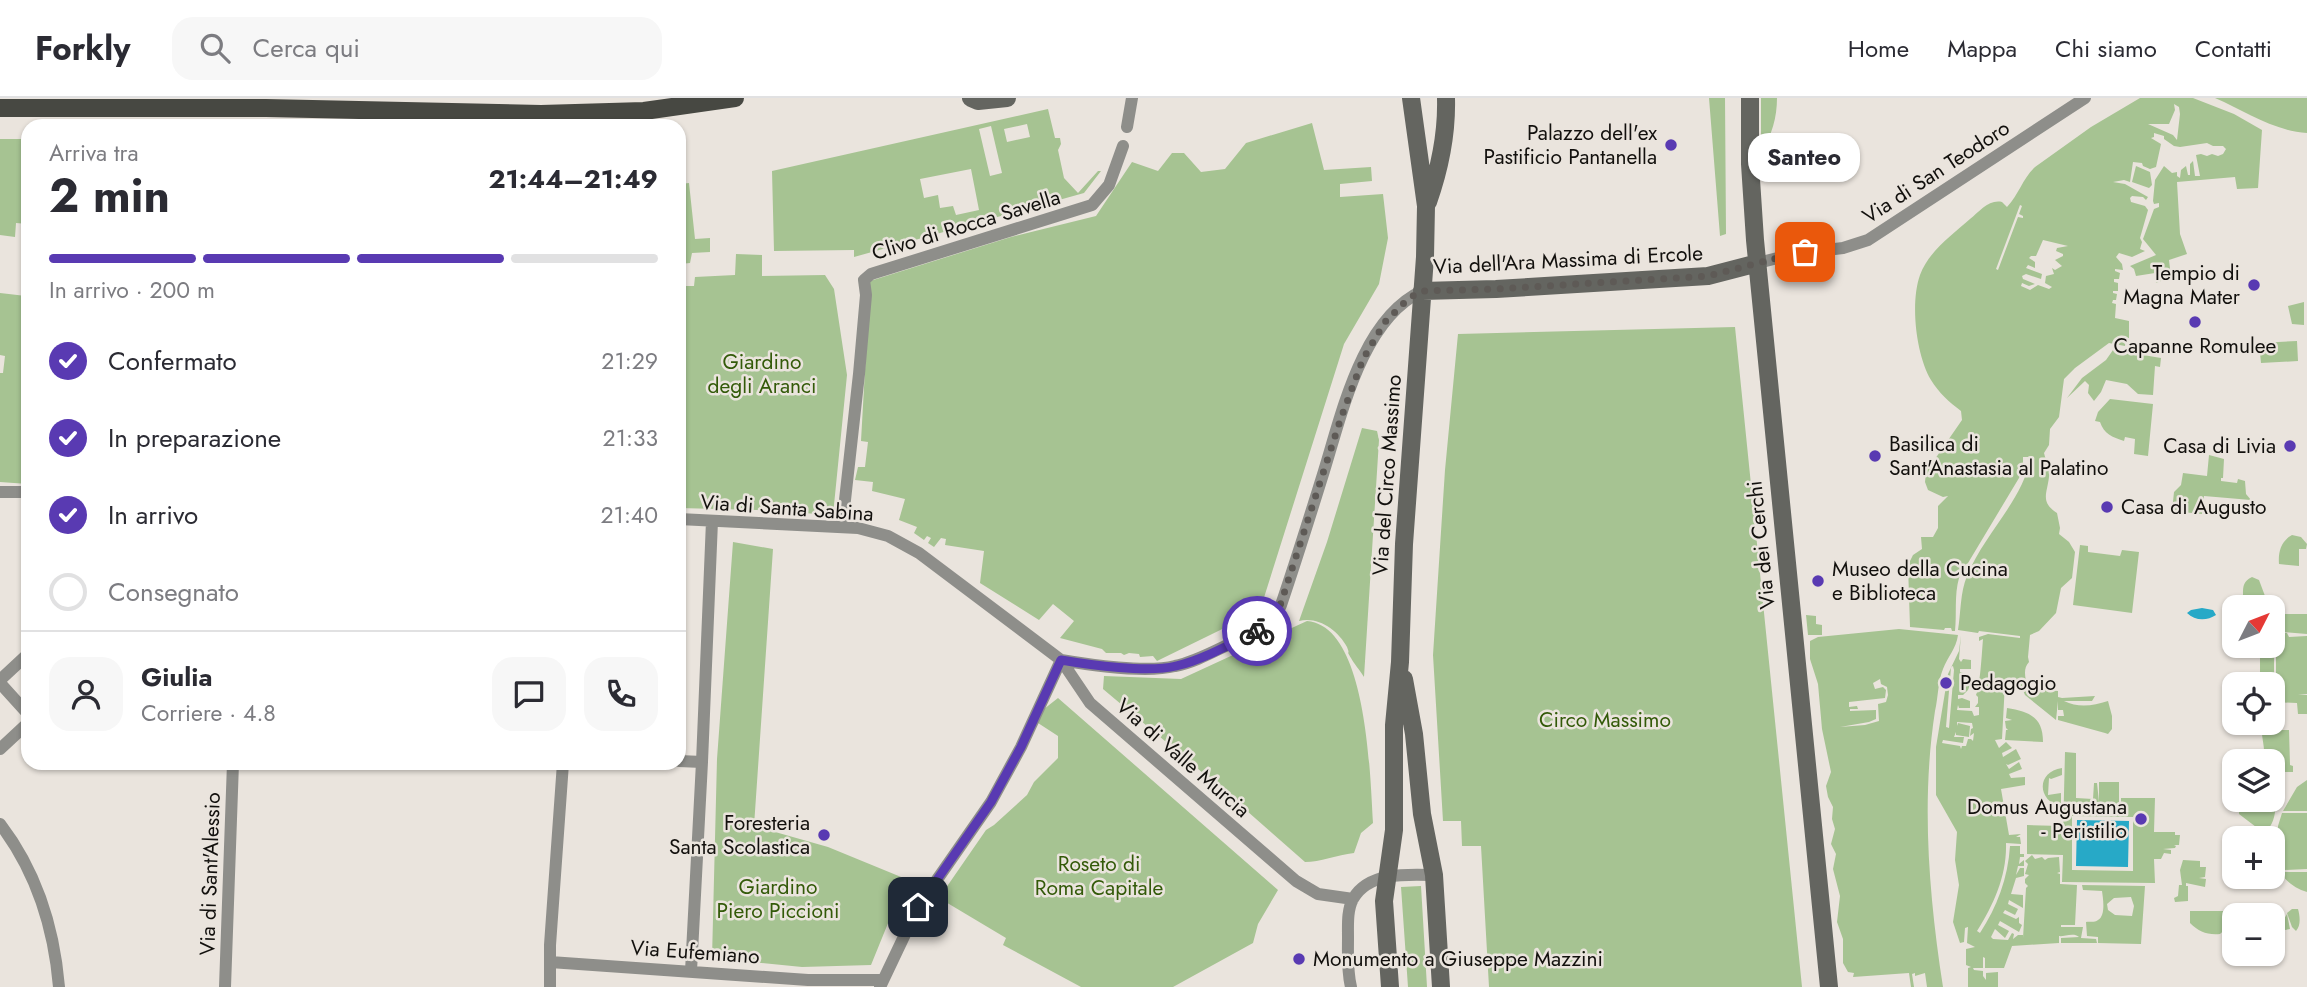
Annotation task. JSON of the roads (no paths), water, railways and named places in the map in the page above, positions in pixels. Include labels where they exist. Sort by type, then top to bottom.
[{"type":"main road","points":[[0,108],[267,108],[541,114],[644,111],[734,98]]},
{"type":"main road","points":[[971,98],[978,101],[1007,98]]},
{"type":"main road","points":[[1411,98],[1426,206]]},
{"type":"main road","points":[[1426,206],[1442,154],[1446,98]]},
{"type":"main road","name":"Via dei Cerchi","points":[[1750,98],[1751,188],[1829,987]]},
{"type":"main road","name":"Via del Circo Massimo","points":[[1390,987],[1384,901],[1394,830],[1394,725],[1400,662],[1402,579],[1426,206]]},
{"type":"main road","name":"Via dell'Ara Massima di Ercole","points":[[1422,291],[1708,276],[1758,263]]},
{"type":"main road","name":"Via del Circo Massimo","points":[[1400,662],[1414,734],[1422,814],[1434,875],[1441,987]]},
{"type":"street","points":[[1127,127],[1132,98]]},
{"type":"street","name":"Via di San Teodoro","points":[[1758,263],[1793,254],[1843,248],[1868,240],[2085,98]]},
{"type":"street","name":"Clivo di Rocca Savella","points":[[842,527],[859,374],[866,295],[864,280],[871,274],[1093,205],[1109,185],[1123,146]]},
{"type":"street","points":[[881,984],[918,907],[991,802],[1021,747],[1061,660],[1098,666],[1168,668],[1194,660],[1272,622],[1283,598],[1341,418],[1363,359],[1391,315],[1404,302],[1422,291]]},
{"type":"street","points":[[0,492],[21,492]]},
{"type":"street","name":"Via di Santa Sabina","points":[[686,520],[842,527],[874,532],[901,543],[946,573],[1061,660]]},
{"type":"street","points":[[691,971],[712,521]]},
{"type":"street","name":"Via di Valle Murcia","points":[[1061,660],[1090,703],[1291,876],[1318,894],[1353,899]]},
{"type":"street","points":[[21,661],[0,682],[21,707]]},
{"type":"street","points":[[0,749],[21,730]]},
{"type":"street","points":[[686,761],[702,762]]},
{"type":"street","name":"Via di Sant'Alessio","points":[[225,987],[233,770]]},
{"type":"street","points":[[550,987],[563,770]]},
{"type":"street","points":[[0,824],[23,859],[44,911],[54,948],[59,987]]},
{"type":"street","points":[[1344,987],[1350,980],[1348,925],[1353,899],[1364,886],[1386,878],[1408,874],[1434,875]]},
{"type":"street","name":"Via Eufemiano","points":[[550,962],[691,971],[808,983],[881,984]]},
{"type":"water","points":[[2191,610],[2213,610],[2216,615],[2201,619],[2187,613]]},
{"type":"water","points":[[2077,820],[2129,821],[2128,867],[2076,866]]},
{"type":"place","name":"Palazzo dell'ex Pastificio Pantanella","points":[[1671,145]]},
{"type":"place","name":"Santeo","points":[[1805,252]]},
{"type":"place","name":"Tempio di Magna Mater","points":[[2254,285]]},
{"type":"place","name":"Capanne Romulee","points":[[2195,322]]},
{"type":"place","name":"Casa di Livia","points":[[2290,446]]},
{"type":"place","name":"Basilica di Sant'Anastasia al Palatino","points":[[1875,456]]},
{"type":"place","name":"Casa di Augusto","points":[[2107,507]]},
{"type":"place","name":"Museo della Cucina e Biblioteca","points":[[1818,581]]},
{"type":"place","name":"Pedagogio","points":[[1946,683]]},
{"type":"place","name":"Domus Augustana - Peristilio","points":[[2141,819]]},
{"type":"place","name":"Foresteria Santa Scolastica","points":[[824,835]]},
{"type":"place","name":"Monumento a Giuseppe Mazzini","points":[[1299,959]]},
{"type":"park label","name":"Giardino degli Aranci","points":[[762,374]]},
{"type":"park label","name":"Circo Massimo","points":[[1605,720]]},
{"type":"park label","name":"Roseto di Roma Capitale","points":[[1099,876]]},
{"type":"park label","name":"Giardino Piero Piccioni","points":[[778,899]]}]
